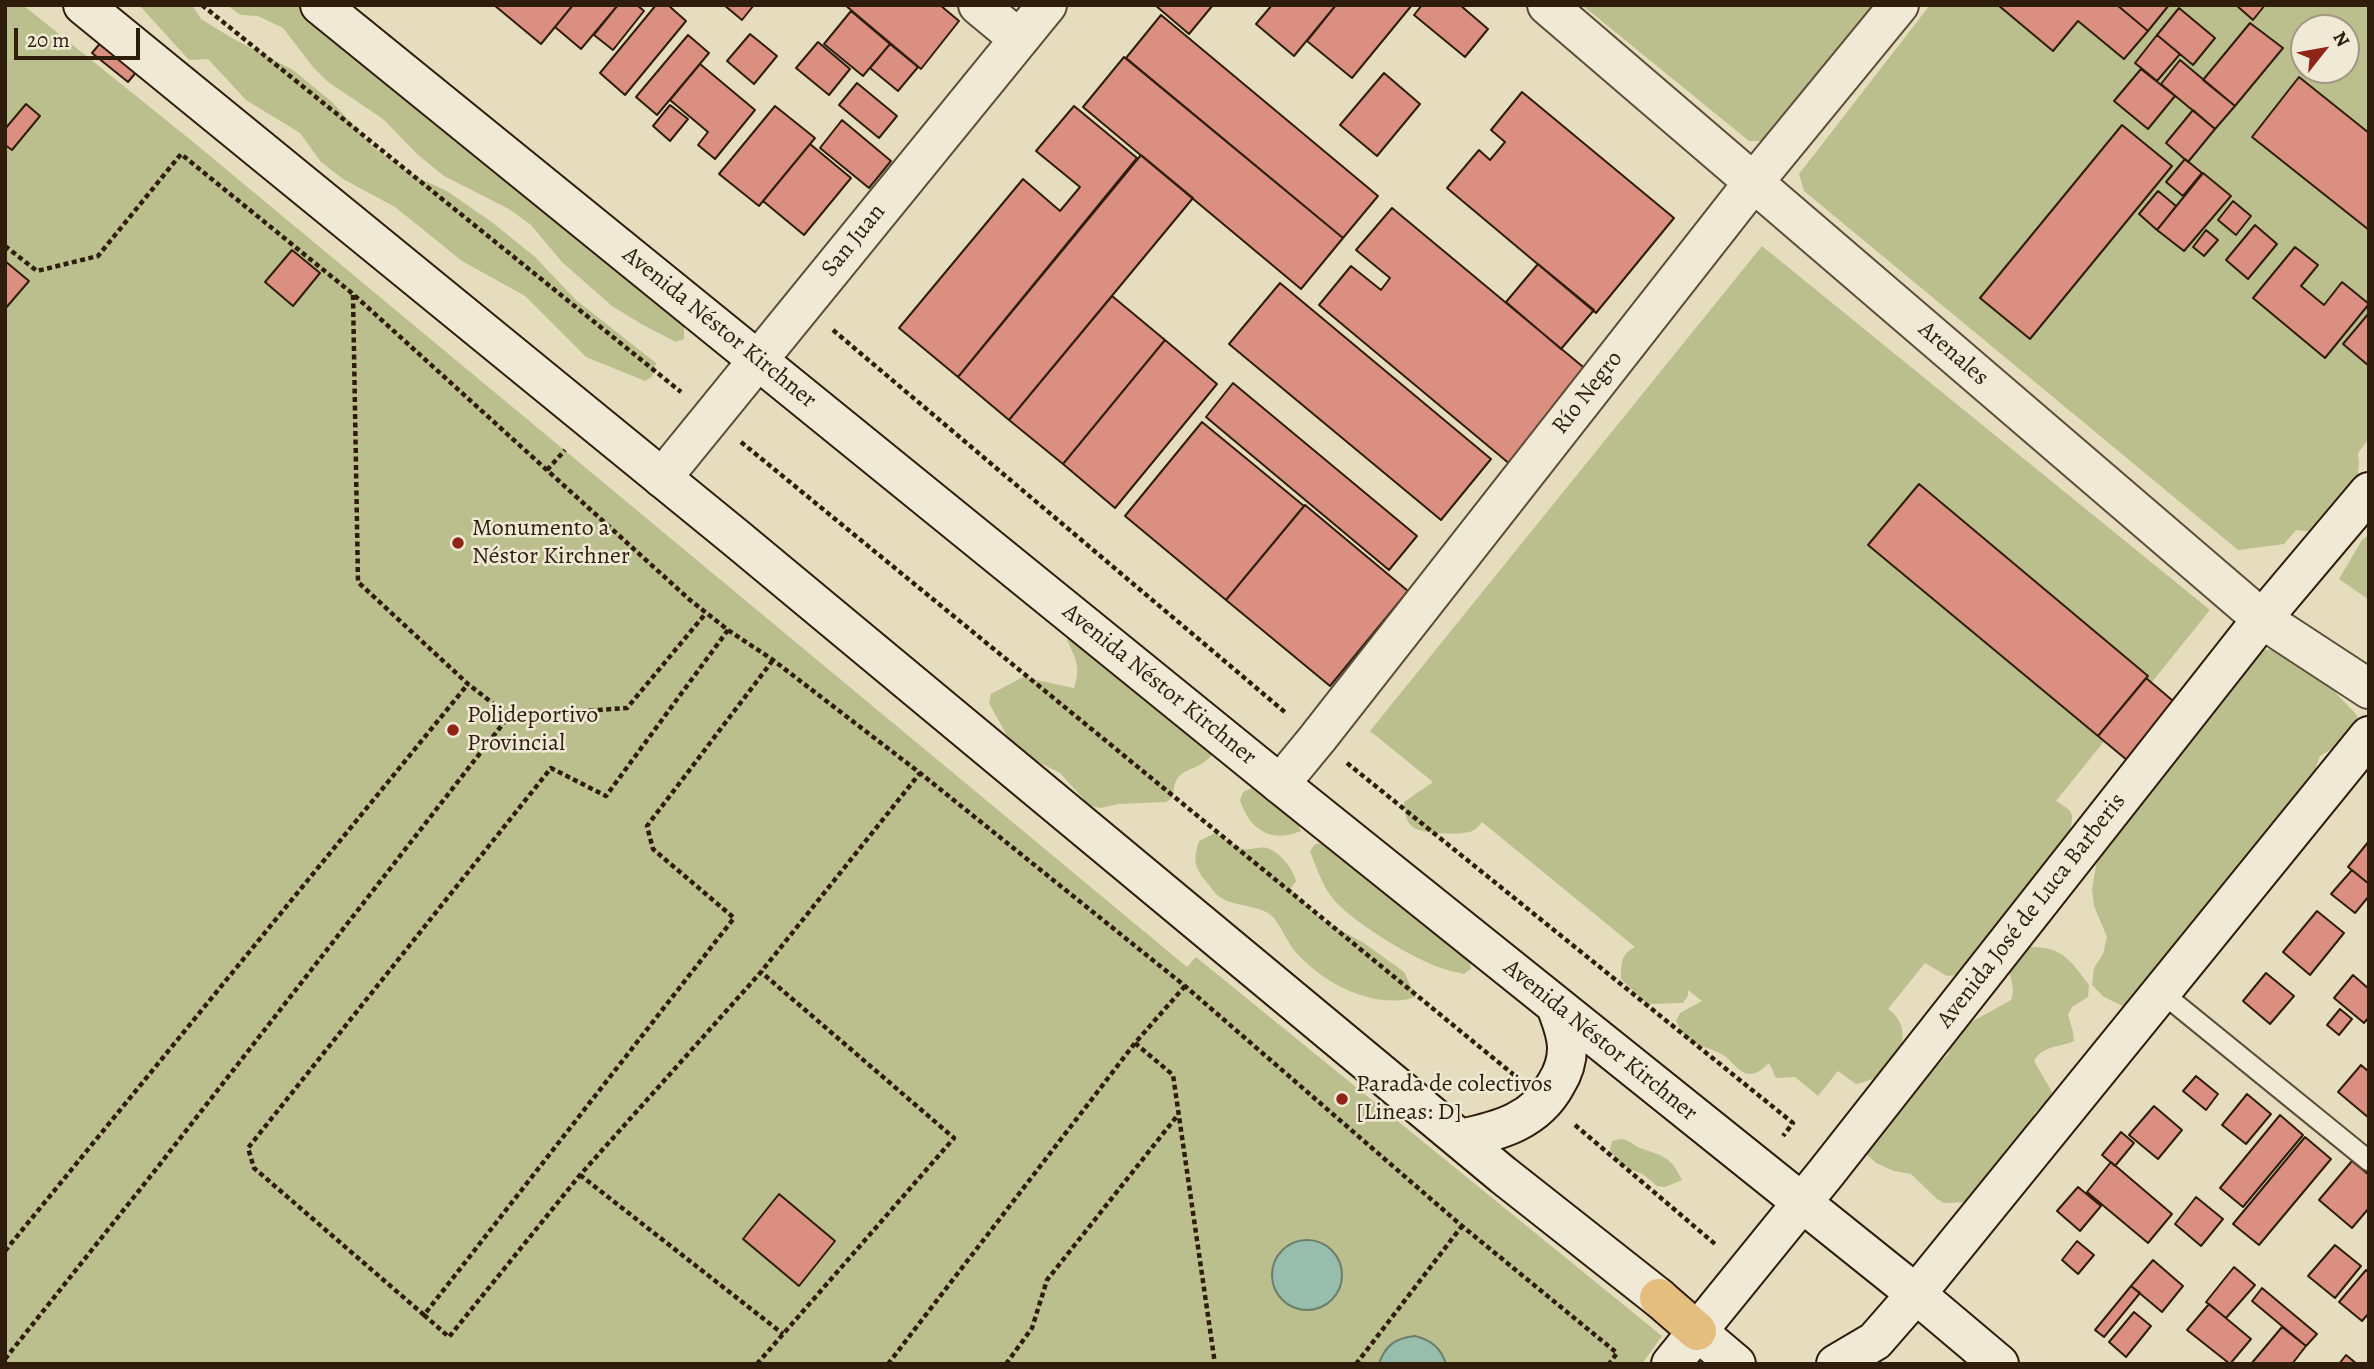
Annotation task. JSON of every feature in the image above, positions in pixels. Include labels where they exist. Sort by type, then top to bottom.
[{"type":"main road","points":[[83,5],[663,478],[1460,1139],[1659,1298],[1736,1364]]},
{"type":"main road","name":"Avenida Néstor Kirchner","points":[[320,5],[1280,784],[1916,1294],[1999,1364]]},
{"type":"main road","points":[[978,5],[1019,39]]},
{"type":"main road","name":"San Juan","points":[[663,478],[1047,5]]},
{"type":"main road","name":"Arenales","points":[[1547,5],[2262,619],[2369,689]]},
{"type":"main road","name":"Río Negro","points":[[1280,784],[1753,183],[1899,5]]},
{"type":"main road","name":"Avenida José de Luca Barberis","points":[[1671,1364],[2262,619],[2369,492]]},
{"type":"main road","points":[[1836,1364],[1875,1341],[1916,1294],[2369,736]]},
{"type":"main road","points":[[1460,1139],[1510,1126],[1547,1101],[1564,1071],[1567,1051],[1566,1034],[1556,1006]]},
{"type":"lane","points":[[2161,992],[2369,1161]]},
{"type":"path","points":[[202,5],[712,417],[1547,1101],[1747,1270]]},
{"type":"path","points":[[5,246],[37,271],[98,256],[181,154],[353,294],[706,613],[773,660],[920,773],[1185,986],[1462,1226],[1617,1353],[1609,1364]]},
{"type":"path","points":[[353,294],[358,582],[468,684],[509,716],[627,708],[706,613]]},
{"type":"path","points":[[803,305],[1317,739],[1793,1123],[1759,1169]]},
{"type":"path","points":[[728,630],[606,796],[551,768],[248,1147],[254,1168],[449,1337],[580,1175],[761,972],[920,773]]},
{"type":"path","points":[[425,1315],[734,918],[653,849],[647,826],[773,660]]},
{"type":"path","points":[[5,1251],[468,684]]},
{"type":"path","points":[[5,1359],[509,716]]},
{"type":"path","points":[[757,1364],[954,1138],[761,972]]},
{"type":"path","points":[[888,1364],[1135,1043],[1185,986]]},
{"type":"path","points":[[1135,1043],[1174,1075],[1215,1364]]},
{"type":"path","points":[[1006,1364],[1032,1328],[1046,1280],[1178,1115]]},
{"type":"path","points":[[580,1175],[783,1334]]},
{"type":"path","points":[[1356,1364],[1462,1226]]},
{"type":"shaded area","name":"Polideportivo Provincial","points":[[5,5],[23,5],[192,141],[1187,967],[1196,957],[1662,1336],[1642,1364],[5,1364]]},
{"type":"shaded area","points":[[139,5],[192,5],[201,19],[293,70],[332,102],[374,148],[414,176],[447,191],[535,257],[576,300],[656,363],[652,377],[645,381],[586,357],[525,296],[462,261],[395,207],[343,179],[321,162],[300,133],[246,100],[208,59],[189,60]]},
{"type":"shaded area","points":[[226,5],[314,5],[684,322],[684,339],[676,342],[612,306],[562,262],[531,225],[509,209],[444,176],[418,155],[383,119],[328,82],[283,28],[258,16],[241,15]]},
{"type":"shaded area","points":[[1582,5],[1877,5],[1764,141],[1749,141]]},
{"type":"shaded area","points":[[1930,5],[2369,5],[2369,439],[2358,453],[2354,503],[2320,533],[2296,530],[2284,544],[2238,550],[1804,191],[1799,174]]},
{"type":"shaded area","points":[[1762,246],[2210,610],[2056,801],[2072,814],[2069,835],[1965,974],[1947,976],[1925,963],[1888,1009],[1899,1021],[1903,1036],[1896,1060],[1891,1067],[1879,1076],[1856,1084],[1838,1071],[1818,1096],[1795,1077],[1776,1078],[1769,1063],[1755,1073],[1745,1073],[1723,1055],[1686,1037],[1676,1021],[1680,1013],[1702,1001],[1688,990],[1688,996],[1683,1003],[1647,1004],[1621,979],[1623,960],[1635,947],[1482,822],[1473,831],[1449,834],[1433,833],[1411,826],[1407,820],[1404,802],[1433,782],[1370,731]]},
{"type":"shaded area","points":[[2369,535],[2369,600],[2339,579],[2362,540]]},
{"type":"shaded area","points":[[1072,633],[1210,745],[1211,756],[1177,779],[1173,797],[1166,802],[1118,804],[1101,808],[1090,806],[1060,773],[1024,755],[1011,743],[989,703],[991,694],[1023,677],[1074,688],[1076,663],[1067,640]]},
{"type":"shaded area","points":[[2278,649],[2310,658],[2331,688],[2356,714],[2363,730],[2320,756],[2312,791],[2139,1014],[2104,997],[2092,985],[2094,968],[2103,954],[2107,937],[2094,906],[2092,889],[2098,855],[2143,784],[2183,751],[2192,717],[2261,650]]},
{"type":"shaded area","points":[[1252,788],[1269,795],[1288,808],[1301,831],[1280,836],[1271,835],[1255,826],[1240,800],[1243,792]]},
{"type":"shaded area","points":[[1215,833],[1239,848],[1267,848],[1276,853],[1295,877],[1296,881],[1291,888],[1295,895],[1324,921],[1364,943],[1404,972],[1416,997],[1383,1000],[1349,991],[1304,961],[1268,913],[1229,902],[1218,895],[1201,875],[1196,861],[1199,841]]},
{"type":"shaded area","points":[[1324,843],[1468,942],[1471,969],[1464,974],[1426,962],[1396,946],[1350,915],[1330,895],[1310,851],[1315,844]]},
{"type":"shaded area","points":[[2028,947],[2058,952],[2071,962],[2089,985],[2088,997],[2072,1007],[2068,1015],[2074,1041],[2047,1049],[2034,1061],[2052,1092],[2048,1101],[2034,1113],[2033,1132],[1971,1202],[1944,1203],[1911,1174],[1894,1171],[1876,1163],[1863,1151],[1907,1103],[1928,1074],[1948,1055],[1957,1030],[2011,1000],[2013,987],[2009,964]]},
{"type":"shaded area","points":[[1621,1139],[1666,1158],[1682,1180],[1665,1187],[1657,1186],[1644,1175],[1620,1164],[1610,1150],[1612,1141]]},
{"type":"shaded area","points":[[1307,1240],[1332,1250],[1342,1275],[1332,1300],[1307,1310],[1282,1300],[1272,1275],[1282,1250]]},
{"type":"shaded area","points":[[1415,1336],[1435,1346],[1446,1364],[1379,1364],[1384,1352],[1392,1344]]},
{"type":"building","points":[[494,5],[573,5],[541,44]]},
{"type":"building","points":[[573,5],[618,5],[581,49],[555,27]]},
{"type":"building","points":[[618,5],[637,5],[644,11],[613,50],[594,35]]},
{"type":"building","points":[[656,5],[668,5],[686,21],[625,95],[600,73]]},
{"type":"building","points":[[724,5],[754,5],[742,20]]},
{"type":"building","points":[[845,5],[940,5],[959,21],[921,69]]},
{"type":"building","points":[[1155,5],[1213,5],[1189,34]]},
{"type":"building","points":[[1272,5],[1336,5],[1294,56],[1256,24]]},
{"type":"building","points":[[1336,5],[1412,5],[1352,78],[1307,41]]},
{"type":"building","points":[[1422,5],[1460,5],[1488,29],[1465,57],[1414,15]]},
{"type":"building","points":[[1998,5],[2117,5],[2148,31],[2124,59],[2078,21],[2053,51]]},
{"type":"building","points":[[2117,5],[2169,5],[2148,31]]},
{"type":"building","points":[[2236,5],[2265,5],[2253,20]]},
{"type":"building","points":[[2179,8],[2215,38],[2193,65],[2157,35]]},
{"type":"building","points":[[851,11],[890,44],[863,76],[824,44]]},
{"type":"building","points":[[1161,15],[1378,196],[1343,238],[1126,58]]},
{"type":"building","points":[[2250,23],[2283,48],[2235,106],[2203,80]]},
{"type":"building","points":[[750,34],[777,56],[754,84],[727,61]]},
{"type":"building","points":[[107,35],[143,64],[128,82],[92,53]]},
{"type":"building","points":[[688,35],[709,53],[657,115],[636,97]]},
{"type":"building","points":[[2157,35],[2180,54],[2157,81],[2135,63]]},
{"type":"building","points":[[818,42],[850,69],[829,95],[796,68]]},
{"type":"building","points":[[890,44],[918,67],[898,91],[870,68]]},
{"type":"building","points":[[1124,57],[1343,238],[1301,289],[1083,107]]},
{"type":"building","points":[[2180,60],[2235,106],[2215,129],[2161,84]]},
{"type":"building","points":[[700,64],[755,110],[715,159],[698,145],[708,132],[670,100]]},
{"type":"building","points":[[2141,69],[2175,96],[2148,129],[2114,101]]},
{"type":"building","points":[[1384,73],[1420,104],[1377,156],[1340,125]]},
{"type":"building","points":[[857,83],[897,116],[879,138],[839,105]]},
{"type":"building","points":[[2294,84],[2308,84],[2369,133],[2369,230],[2252,137]]},
{"type":"building","points":[[1522,92],[1674,218],[1596,313],[1447,188],[1479,150],[1490,160],[1505,142],[1491,130]]},
{"type":"building","points":[[26,104],[40,116],[12,150],[5,145],[5,129]]},
{"type":"building","points":[[670,105],[688,119],[670,141],[653,126]]},
{"type":"building","points":[[775,106],[815,138],[759,206],[719,174]]},
{"type":"building","points":[[1074,106],[1137,158],[958,377],[899,328],[1023,179],[1060,211],[1080,187],[1036,151]]},
{"type":"building","points":[[2193,110],[2215,129],[2188,162],[2166,143]]},
{"type":"building","points":[[842,120],[891,161],[869,188],[820,148]]},
{"type":"building","points":[[2122,125],[2172,166],[2030,339],[1980,298]]},
{"type":"building","points":[[810,144],[851,178],[804,235],[763,201]]},
{"type":"building","points":[[1141,155],[1193,198],[1009,420],[958,377]]},
{"type":"building","points":[[2185,159],[2202,173],[2183,196],[2166,182]]},
{"type":"building","points":[[2203,173],[2231,196],[2184,251],[2157,230]]},
{"type":"building","points":[[2158,191],[2176,206],[2157,230],[2139,214]]},
{"type":"building","points":[[2233,201],[2251,216],[2236,235],[2218,220]]},
{"type":"building","points":[[1392,208],[1594,376],[1517,470],[1319,305],[1351,266],[1381,290],[1390,278],[1356,250]]},
{"type":"building","points":[[2255,225],[2277,244],[2248,279],[2226,260]]},
{"type":"building","points":[[2206,230],[2218,240],[2204,256],[2193,247]]},
{"type":"building","points":[[2295,247],[2318,265],[2301,286],[2324,305],[2342,282],[2369,304],[2325,358],[2253,298]]},
{"type":"building","points":[[292,250],[320,273],[293,306],[265,282]]},
{"type":"building","points":[[5,261],[29,281],[5,309]]},
{"type":"building","points":[[1538,264],[1594,310],[1561,349],[1506,302]]},
{"type":"building","points":[[1280,283],[1491,459],[1441,520],[1229,344]]},
{"type":"building","points":[[1112,296],[1165,340],[1063,464],[1009,420]]},
{"type":"building","points":[[2369,313],[2369,366],[2343,344]]},
{"type":"building","points":[[1165,340],[1217,384],[1115,508],[1063,464]]},
{"type":"building","points":[[1233,383],[1417,536],[1389,570],[1206,417]]},
{"type":"building","points":[[1202,422],[1304,506],[1226,600],[1125,516]]},
{"type":"building","points":[[1919,484],[2148,676],[2098,736],[1868,545]]},
{"type":"building","points":[[1305,505],[1408,591],[1330,686],[1226,600]]},
{"type":"building","points":[[2146,678],[2192,717],[2145,775],[2098,736]]},
{"type":"building","points":[[2369,841],[2369,884],[2348,867]]},
{"type":"building","points":[[2352,870],[2369,884],[2369,896],[2355,913],[2331,894]]},
{"type":"building","points":[[2317,911],[2344,933],[2310,975],[2283,952]]},
{"type":"building","points":[[2266,973],[2294,996],[2270,1024],[2243,1001]]},
{"type":"building","points":[[2353,975],[2369,989],[2369,1017],[2364,1023],[2334,998]]},
{"type":"building","points":[[2340,1009],[2352,1019],[2339,1035],[2327,1025]]},
{"type":"building","points":[[2361,1065],[2369,1072],[2369,1118],[2338,1092]]},
{"type":"building","points":[[2196,1076],[2218,1094],[2206,1110],[2183,1091]]},
{"type":"building","points":[[2247,1094],[2271,1114],[2246,1144],[2222,1125]]},
{"type":"building","points":[[2154,1106],[2182,1130],[2158,1159],[2129,1135]]},
{"type":"building","points":[[2280,1115],[2303,1135],[2243,1207],[2220,1188]]},
{"type":"building","points":[[2121,1132],[2134,1143],[2115,1166],[2102,1155]]},
{"type":"building","points":[[2305,1137],[2331,1159],[2259,1245],[2233,1224]]},
{"type":"building","points":[[2352,1161],[2369,1175],[2369,1208],[2352,1228],[2319,1200]]},
{"type":"building","points":[[2111,1162],[2172,1214],[2148,1243],[2087,1192]]},
{"type":"building","points":[[2078,1187],[2101,1206],[2080,1231],[2057,1211]]},
{"type":"building","points":[[779,1194],[835,1241],[799,1286],[743,1239]]},
{"type":"building","points":[[2196,1197],[2223,1219],[2201,1246],[2175,1224]]},
{"type":"building","points":[[2077,1241],[2094,1255],[2078,1274],[2062,1260]]},
{"type":"building","points":[[2335,1245],[2361,1266],[2335,1298],[2308,1276]]},
{"type":"building","points":[[2153,1260],[2183,1286],[2162,1312],[2131,1286]]},
{"type":"building","points":[[2234,1267],[2255,1285],[2226,1318],[2206,1302]]},
{"type":"building","points":[[2366,1270],[2369,1273],[2369,1313],[2362,1321],[2339,1302]]},
{"type":"building","points":[[2131,1286],[2140,1293],[2104,1337],[2095,1330]]},
{"type":"building","points":[[2262,1288],[2317,1334],[2306,1346],[2252,1301]]},
{"type":"building","points":[[2209,1304],[2251,1339],[2230,1364],[2187,1330]]},
{"type":"building","points":[[2134,1312],[2151,1326],[2126,1357],[2109,1342]]},
{"type":"building","points":[[2282,1327],[2306,1346],[2292,1364],[2251,1364]]},
{"type":"building","points":[[2346,1355],[2357,1364],[2339,1364]]},
{"type":"place","name":"Monumento a Néstor Kirchner","points":[[458,543]]},
{"type":"place","name":"Polideportivo Provincial","points":[[453,730]]},
{"type":"place","name":"Parada de colectivos [Lineas: D]","points":[[1342,1099]]}]
